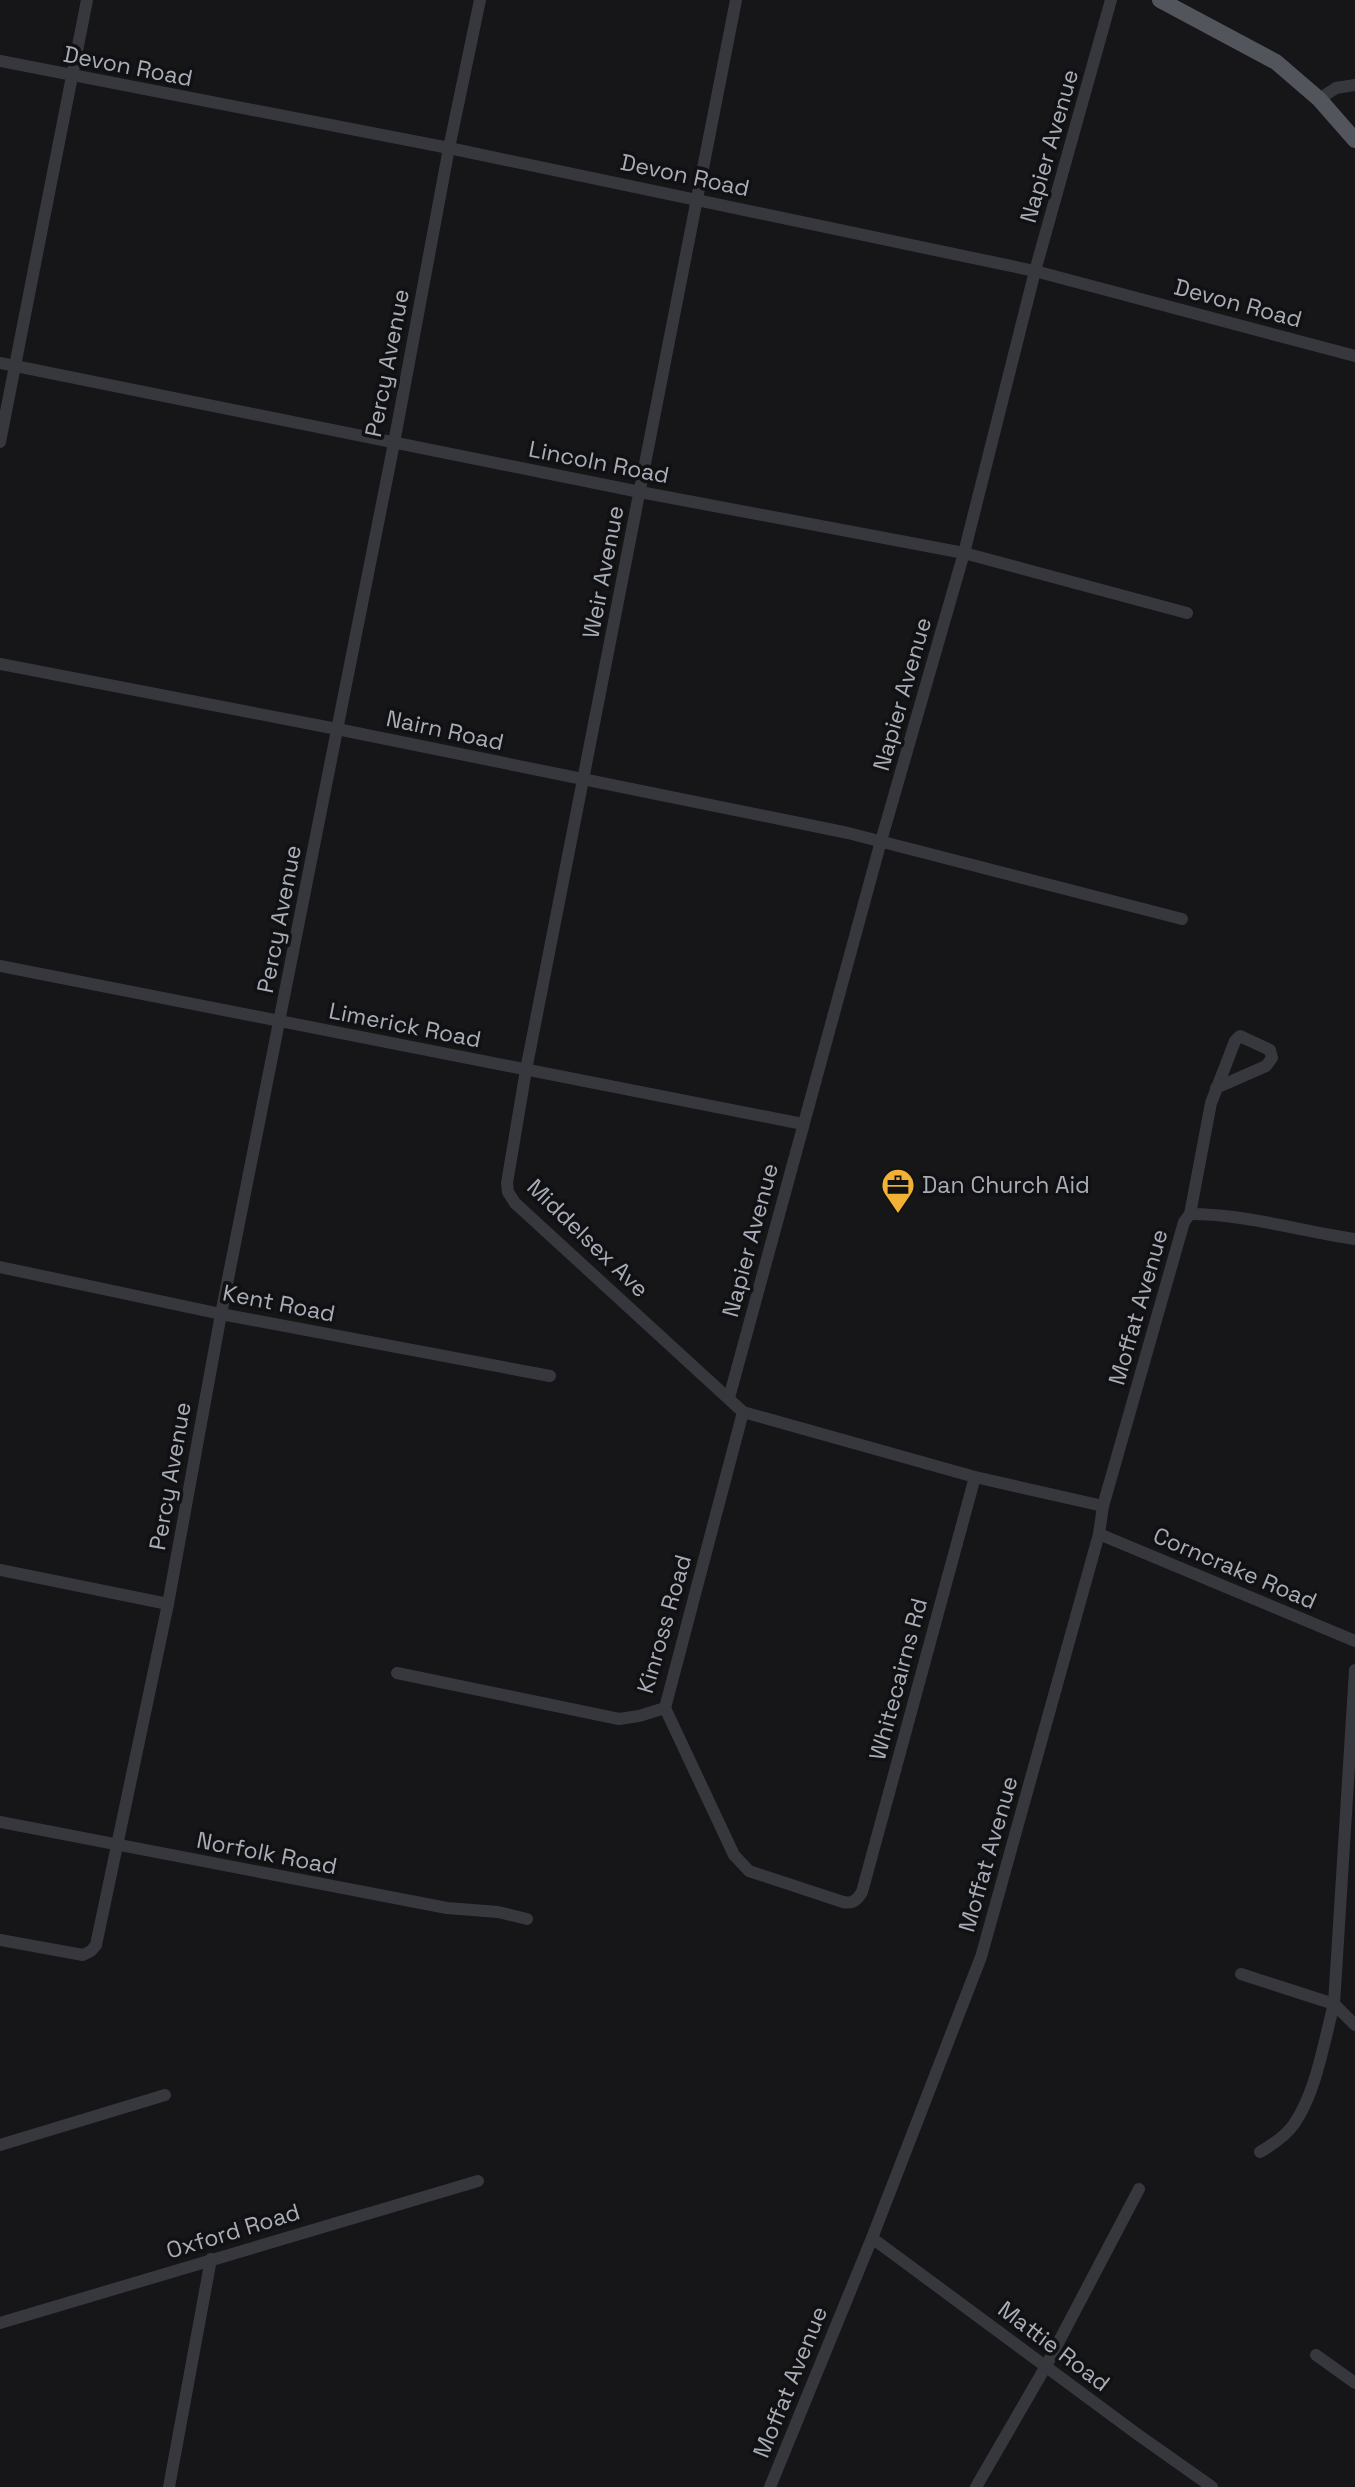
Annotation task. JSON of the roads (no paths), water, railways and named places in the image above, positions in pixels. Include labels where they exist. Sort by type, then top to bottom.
[{"type":"main road","points":[[1160,0],[1276,62],[1319,99],[1355,140]]},
{"type":"street","points":[[0,442],[87,0]]},
{"type":"street","name":"Percy Avenue","points":[[0,1940],[82,1955],[92,1951],[96,1945],[168,1604],[221,1314],[281,1022],[449,148],[480,0]]},
{"type":"street","name":"Weir Avenue","points":[[526,1070],[736,0]]},
{"type":"street","name":"Napier Avenue","points":[[729,1398],[881,841],[964,553],[1035,271],[1111,0]]},
{"type":"street","name":"Devon Road","points":[[0,61],[449,148],[1035,271],[1355,356]]},
{"type":"street","points":[[1319,99],[1336,88],[1355,85]]},
{"type":"street","name":"Lincoln Road","points":[[0,363],[640,492],[964,553],[1187,613]]},
{"type":"street","name":"Nairn Road","points":[[0,664],[337,729],[881,841],[1182,919]]},
{"type":"street","name":"Limerick Road","points":[[0,966],[803,1124]]},
{"type":"street","name":"Moffat Avenue","points":[[770,2487],[872,2238],[981,1957],[1099,1534],[1103,1506],[1184,1223],[1190,1214],[1216,1088],[1235,1041],[1240,1036],[1270,1051],[1272,1058],[1266,1066],[1216,1088]]},
{"type":"street","name":"Middelsex Ave","points":[[526,1070],[507,1184],[511,1198],[743,1412]]},
{"type":"street","points":[[1190,1214],[1233,1217],[1355,1239]]},
{"type":"street","name":"Kent Road","points":[[0,1267],[221,1314],[550,1376]]},
{"type":"street","points":[[743,1412],[975,1477],[1103,1506]]},
{"type":"street","name":"Kinross Road","points":[[397,1673],[619,1719],[665,1708],[743,1412]]},
{"type":"street","name":"Whitecairns Rd","points":[[665,1708],[740,1864],[748,1871],[849,1903],[857,1900],[862,1892],[975,1477]]},
{"type":"street","name":"Corncrake Road","points":[[1099,1534],[1355,1641]]},
{"type":"street","points":[[0,1570],[168,1604]]},
{"type":"street","points":[[1260,2152],[1276,2142],[1293,2125],[1304,2105],[1334,2004],[1355,1670]]},
{"type":"street","name":"Norfolk Road","points":[[0,1822],[118,1847],[447,1908],[498,1912],[527,1919]]},
{"type":"street","points":[[1241,1974],[1334,2004],[1351,2022]]},
{"type":"street","points":[[0,2145],[165,2095]]},
{"type":"street","name":"Oxford Road","points":[[0,2323],[478,2181]]},
{"type":"street","points":[[976,2487],[1046,2366],[1139,2189]]},
{"type":"street","name":"Mattie Road","points":[[872,2238],[1212,2487]]},
{"type":"street","points":[[169,2487],[211,2259]]},
{"type":"street","points":[[1316,2355],[1355,2383]]},
{"type":"place","name":"Dan Church Aid","points":[[898,1215]]}]
